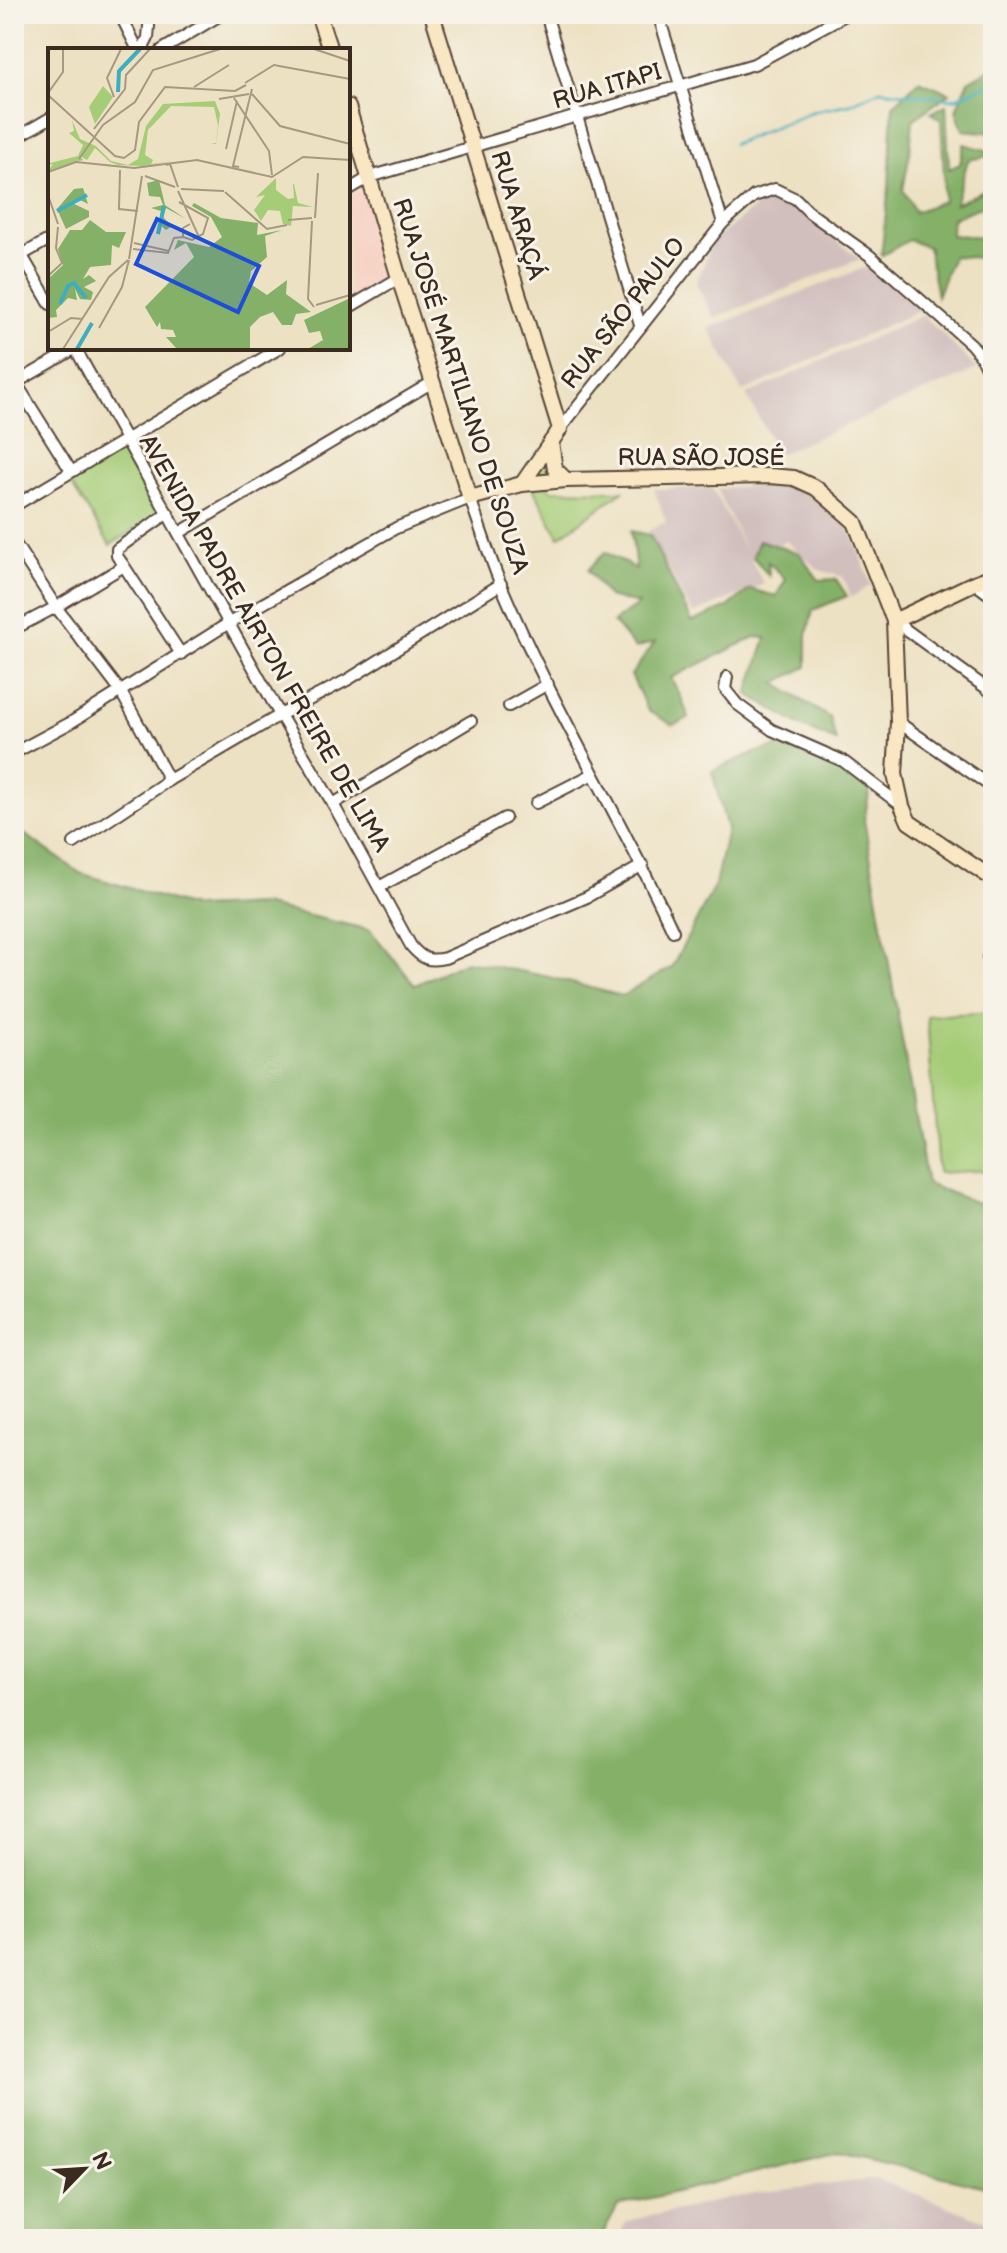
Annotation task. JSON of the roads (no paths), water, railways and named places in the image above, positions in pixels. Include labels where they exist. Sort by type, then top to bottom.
[{"type":"street","points":[[120,14],[139,48]]},
{"type":"street","points":[[141,48],[148,38],[150,14]]},
{"type":"street","points":[[165,48],[222,14]]},
{"type":"street","points":[[318,14],[329,48]]},
{"type":"street","name":"RUA ARAÇÁ","points":[[432,14],[560,429]]},
{"type":"street","points":[[546,14],[640,325]]},
{"type":"street","points":[[658,14],[723,223]]},
{"type":"street","name":"RUA ITAPI","points":[[350,189],[370,177],[754,64],[847,14]]},
{"type":"street","name":"RUA JOSÉ MARTILIANO DE SOUZA","points":[[350,113],[431,383],[501,584],[593,774],[643,865],[673,931]]},
{"type":"street","points":[[14,139],[48,119]]},
{"type":"street","name":"RUA SÃO PAULO","points":[[522,484],[640,325],[723,223],[754,196],[775,189],[796,199],[810,213],[869,255],[980,355]]},
{"type":"street","points":[[22,255],[48,240]]},
{"type":"street","points":[[14,242],[48,300]]},
{"type":"street","points":[[350,307],[399,278]]},
{"type":"street","points":[[993,346],[980,355],[993,382]]},
{"type":"street","points":[[71,350],[15,380],[71,471]]},
{"type":"street","name":"AVENIDA PADRE AIRTON FREIRE DE LIMA","points":[[76,350],[411,946],[421,957],[433,961],[445,958],[587,897],[643,865]]},
{"type":"street","points":[[14,506],[277,350]]},
{"type":"street","points":[[179,533],[431,383]]},
{"type":"street","points":[[551,442],[555,469],[566,480]]},
{"type":"street","name":"RUA SÃO JOSÉ","points":[[470,498],[522,484],[566,480],[769,476],[794,478],[816,488],[855,522],[894,621],[898,722],[895,774],[902,806]]},
{"type":"street","points":[[14,753],[70,723],[229,623],[396,528],[470,498]]},
{"type":"street","points":[[168,513],[117,549],[117,556],[181,654]]},
{"type":"street","points":[[16,545],[56,607],[121,692],[169,780]]},
{"type":"street","points":[[14,629],[124,566]]},
{"type":"street","points":[[993,576],[894,621],[993,693]]},
{"type":"street","points":[[974,583],[993,597]]},
{"type":"street","points":[[74,843],[169,780],[349,679],[501,584]]},
{"type":"street","points":[[727,677],[725,689],[737,704],[772,730],[843,761],[902,806],[909,822],[993,879]]},
{"type":"street","points":[[509,706],[548,684]]},
{"type":"street","points":[[333,804],[471,721]]},
{"type":"street","points":[[898,722],[993,788]]},
{"type":"street","points":[[536,803],[593,774]]},
{"type":"street","points":[[379,887],[505,818]]},
{"type":"street","points":[[993,948],[988,957],[993,968]]},
{"type":"waterway","points":[[733,144],[814,111],[850,104],[880,90],[954,99],[993,82]]}]
